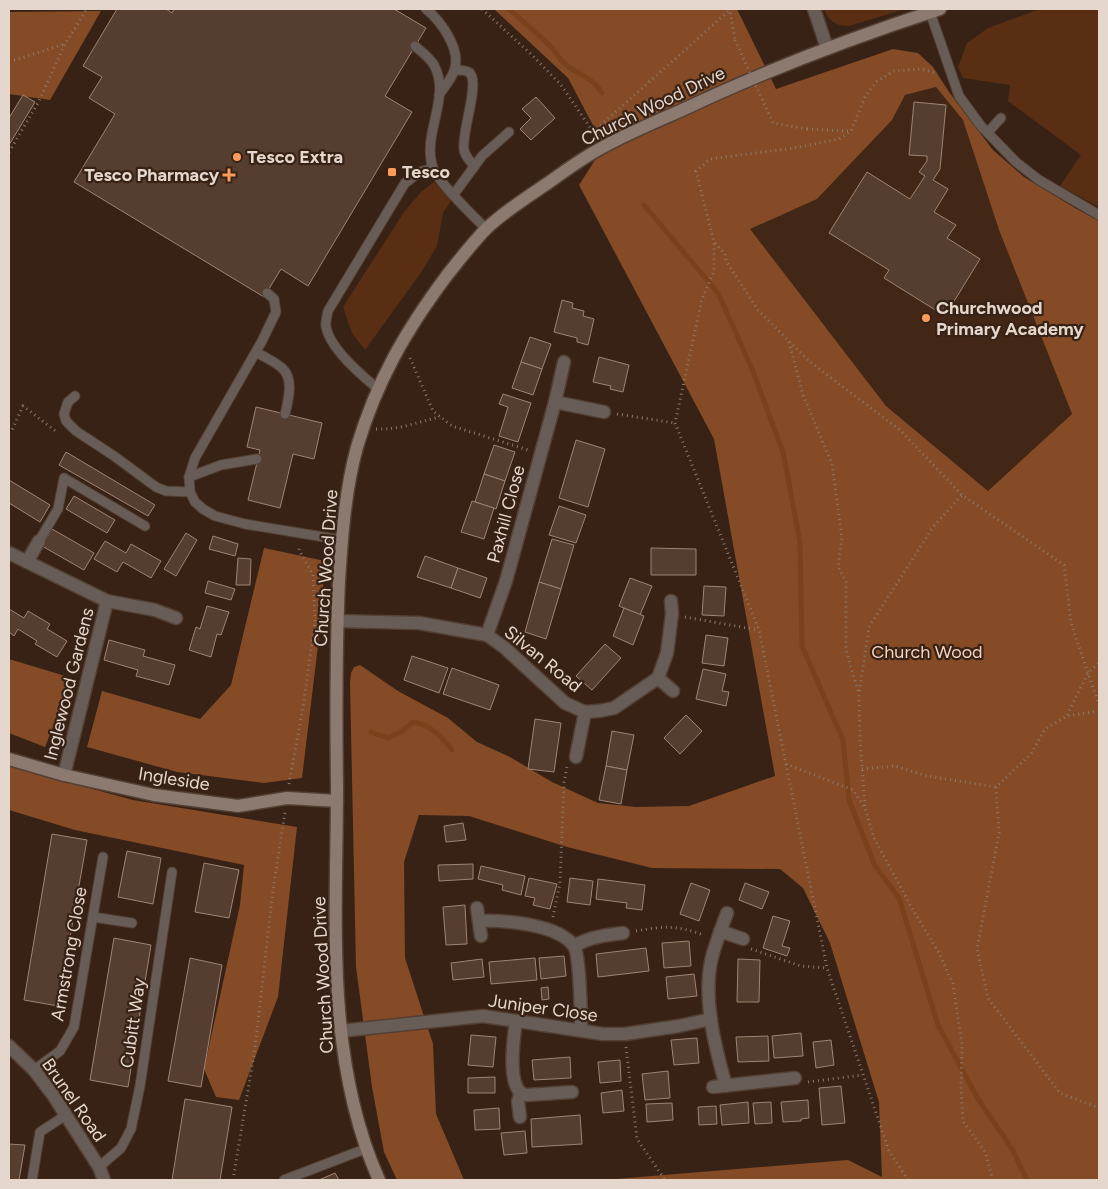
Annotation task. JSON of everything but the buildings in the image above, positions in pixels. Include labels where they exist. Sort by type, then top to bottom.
[{"type":"street","points":[[814,9],[827,48]]},
{"type":"street","name":"Church Wood Drive","points":[[379,1180],[365,1149],[351,1097],[340,1031],[336,922],[337,621],[342,540],[347,494],[357,448],[377,388],[402,340],[420,312],[486,229],[516,205],[604,146],[736,85],[882,27],[935,10]]},
{"type":"street","name":"Paxhill Close","points":[[487,635],[506,581],[555,402],[564,362]]},
{"type":"street","points":[[555,402],[604,412]]},
{"type":"street","points":[[27,562],[39,541]]},
{"type":"street","name":"Inglewood Gardens","points":[[9,553],[107,601],[155,610],[176,618]]},
{"type":"street","name":"Inglewood Gardens","points":[[64,775],[107,601]]},
{"type":"street","points":[[671,601],[672,614],[667,653],[658,678],[673,691]]},
{"type":"street","name":"Silvan Road","points":[[337,621],[419,623],[487,635],[505,648],[565,703],[585,712],[614,708],[658,678]]},
{"type":"street","points":[[576,757],[585,712]]},
{"type":"street","name":"Ingleside","points":[[9,759],[64,775],[154,795],[238,806],[287,798],[337,801]]},
{"type":"street","points":[[727,913],[712,958],[710,983],[711,1019],[719,1087],[795,1078]]},
{"type":"street","points":[[481,936],[478,915],[550,930],[574,946],[578,972],[581,1030]]},
{"type":"street","points":[[574,946],[584,940],[623,933]]},
{"type":"street","points":[[719,936],[743,939]]},
{"type":"street","name":"Juniper Close","points":[[340,1031],[483,1016],[603,1034],[625,1034],[680,1026],[711,1019]]},
{"type":"street","points":[[516,1021],[513,1042],[513,1073],[516,1088],[521,1093],[527,1095],[572,1092]]},
{"type":"street","name":"Brunel Road","points":[[9,1046],[34,1070],[66,1115],[99,1167],[104,1180]]},
{"type":"street","points":[[520,1117],[518,1100],[521,1093]]},
{"type":"lane","points":[[426,9],[437,18],[446,32],[456,60],[455,70],[439,95]]},
{"type":"lane","points":[[935,10],[958,96],[1016,162],[1039,180],[1099,215]]},
{"type":"lane","points":[[415,46],[434,65],[438,78],[439,95],[437,111],[430,141],[430,155],[433,168],[440,180],[486,229]]},
{"type":"lane","points":[[455,70],[470,73],[473,81],[463,139],[464,151],[474,166]]},
{"type":"lane","points":[[988,132],[1001,118]]},
{"type":"lane","points":[[454,194],[482,156],[510,132]]},
{"type":"lane","points":[[377,388],[353,368],[330,338],[325,326],[327,314],[405,183],[420,172],[433,168]]},
{"type":"lane","points":[[267,292],[274,299],[276,312],[256,352],[195,458],[189,477],[190,492],[198,504],[215,516],[245,524],[342,540]]},
{"type":"lane","points":[[256,352],[283,368],[287,376],[289,384],[286,414]]},
{"type":"lane","points":[[75,396],[68,402],[64,414],[66,421],[76,432],[114,456],[156,487],[166,491],[190,492]]},
{"type":"lane","points":[[189,477],[221,466],[257,459]]},
{"type":"lane","points":[[39,541],[58,509],[64,478],[146,526]]},
{"type":"lane","name":"Armstrong Close","points":[[34,1070],[60,1051],[74,1027],[103,857]]},
{"type":"lane","name":"Cubitt Way","points":[[99,1167],[120,1148],[131,1129],[140,1086],[172,872]]},
{"type":"lane","points":[[93,917],[132,922]]},
{"type":"lane","points":[[32,1180],[40,1132],[66,1115]]},
{"type":"lane","points":[[284,1180],[365,1149]]},
{"type":"path","points":[[9,152],[38,103],[65,44],[87,9]]},
{"type":"path","points":[[482,9],[561,85],[604,146]]},
{"type":"path","points":[[594,132],[730,9]]},
{"type":"path","points":[[730,9],[735,40],[773,123],[807,128],[851,131]]},
{"type":"path","points":[[9,60],[15,60],[65,44]]},
{"type":"path","points":[[908,1180],[889,1151],[827,968],[759,630],[675,423],[702,299],[714,271],[714,242],[696,171],[710,159],[794,148],[839,139],[851,131],[865,97],[876,82],[894,71],[921,69],[952,77]]},
{"type":"path","points":[[714,242],[725,254],[726,261],[758,310],[809,361],[900,430],[962,495],[1064,565],[1071,623],[1099,705]]},
{"type":"path","points":[[402,340],[433,411],[452,426],[540,454]]},
{"type":"path","points":[[789,341],[802,395],[832,464],[842,538],[838,566],[846,582],[846,650],[859,694]]},
{"type":"path","points":[[9,433],[23,406],[70,442],[76,432]]},
{"type":"path","points":[[604,412],[675,423]]},
{"type":"path","points":[[364,429],[385,430],[404,428],[422,421],[441,417]]},
{"type":"path","points":[[962,495],[933,527],[869,627],[859,694],[862,768],[865,808],[874,838],[939,953],[953,984],[962,1044],[961,1089],[963,1121],[985,1152],[993,1180]]},
{"type":"path","points":[[233,1180],[255,1048],[273,890],[303,707],[314,621],[313,575],[300,550],[302,533]]},
{"type":"path","points":[[672,614],[759,630]]},
{"type":"path","points":[[1067,716],[1088,673],[1099,662]]},
{"type":"path","points":[[996,788],[1032,754],[1045,730],[1067,716],[1099,711]]},
{"type":"path","points":[[550,930],[560,883],[564,782],[568,764],[576,757]]},
{"type":"path","points":[[785,764],[854,790],[865,808]]},
{"type":"path","points":[[862,768],[895,766],[928,776],[996,788]]},
{"type":"path","points":[[996,788],[999,832],[977,949],[988,998],[1060,1093],[1099,1108]]},
{"type":"path","points":[[623,933],[672,926],[719,936]]},
{"type":"path","points":[[743,939],[752,950],[801,966],[827,968]]},
{"type":"path","points":[[625,1034],[637,1138],[664,1180]]},
{"type":"path","points":[[795,1078],[802,1083],[862,1075]]},
{"type":"shaded area","points":[[824,9],[905,9],[849,26],[833,22]]},
{"type":"shaded area","points":[[1040,9],[1099,9],[1099,207],[1060,186],[1081,155],[1008,101],[1010,85],[963,78],[958,67],[967,43],[988,28]]},
{"type":"shaded area","name":"Churchwood Primary Academy","points":[[936,87],[963,120],[999,230],[1072,414],[988,491],[886,406],[749,229],[817,199],[892,120],[905,95]]},
{"type":"shaded area","points":[[434,182],[451,201],[443,213],[437,246],[422,271],[365,350],[352,333],[343,307],[404,212],[422,191]]},
{"type":"green space","name":"Church Wood","points":[[494,9],[737,9],[776,89],[893,49],[918,53],[933,67],[949,92],[993,150],[1024,177],[1099,221],[1099,1180],[603,1180],[848,1160],[882,1177],[879,1102],[830,943],[803,888],[780,869],[652,868],[567,847],[469,816],[419,815],[404,862],[405,958],[433,1044],[436,1114],[464,1180],[397,1180],[384,1152],[372,1087],[356,967],[350,683],[354,667],[360,665],[398,691],[448,718],[477,742],[510,757],[552,782],[598,803],[636,807],[689,806],[775,776],[714,439],[579,185],[604,146],[568,78]],"holes":[[[936,87],[963,120],[999,230],[1072,414],[988,491],[886,406],[750,229],[817,199],[892,120],[905,95]]]},
{"type":"green space","points":[[101,11],[50,100],[9,94],[9,12]]},
{"type":"green space","points":[[264,548],[325,561],[320,629],[302,778],[264,783],[177,772],[87,747],[102,691],[200,719],[231,685]]},
{"type":"green space","points":[[9,659],[72,678],[45,747],[9,733]]},
{"type":"green space","points":[[9,766],[133,800],[297,827],[278,997],[239,1100],[216,1097],[204,1069],[240,905],[244,865],[75,830],[9,810]]},
{"type":"waterway","points":[[509,9],[548,44],[563,62],[594,83],[602,93]]},
{"type":"waterway","points":[[644,205],[718,293],[752,369],[783,452],[800,542],[802,646],[843,740],[849,800],[875,866],[899,898],[938,1025],[978,1099],[1012,1149],[1027,1180]]},
{"type":"waterway","points":[[371,732],[388,738],[401,732],[413,722],[419,723],[435,732],[452,750]]},
{"type":"place","name":"Tesco Extra","points":[[237,157]]},
{"type":"place","name":"Tesco","points":[[392,172]]},
{"type":"place","name":"Tesco Pharmacy","points":[[229,175]]},
{"type":"place","name":"Churchwood Primary Academy","points":[[926,318]]}]
